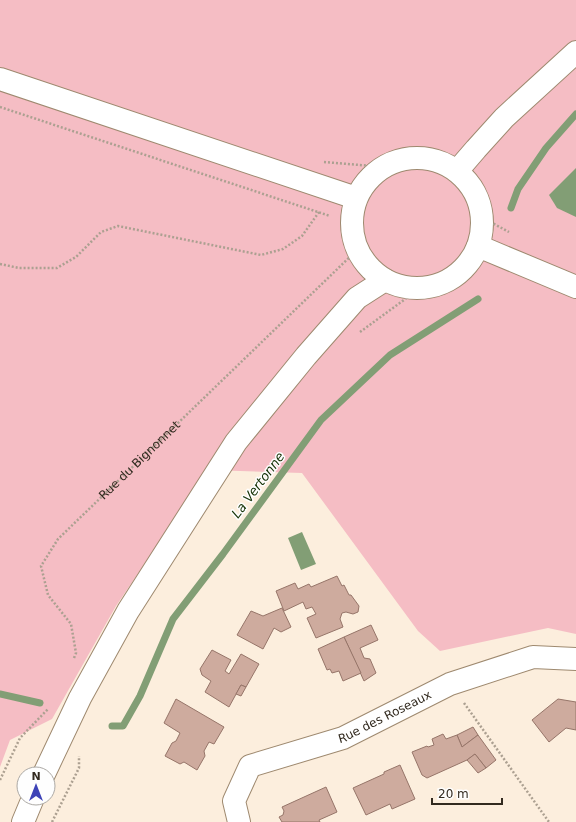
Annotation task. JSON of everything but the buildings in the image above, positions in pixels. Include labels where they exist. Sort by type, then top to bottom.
[{"type":"main road","points":[[457,172],[504,118],[576,52]]},
{"type":"main road","points":[[0,79],[356,198]]},
{"type":"main road","points":[[413,158],[429,159],[444,164],[457,172],[470,184],[478,200],[483,218],[482,232],[478,246],[473,258],[465,268],[452,279],[436,286],[419,289],[401,287],[385,280],[369,268],[357,250],[351,222],[356,198],[367,180],[384,167],[398,161],[413,158]]},
{"type":"main road","points":[[478,246],[576,288]]},
{"type":"main road","points":[[48,766],[80,698],[128,610],[236,442],[306,356],[357,298],[385,280]]},
{"type":"main road","name":"Rue des Roseaux","points":[[239,822],[234,801],[250,766],[343,738],[450,684],[533,657],[576,659]]},
{"type":"main road","points":[[23,822],[30,806]]},
{"type":"path","points":[[0,107],[351,222]]},
{"type":"path","points":[[0,264],[18,268],[57,268],[76,256],[101,232],[118,226],[261,255],[283,249],[302,236],[319,212]]},
{"type":"path","name":"Rue du Bignonnet","points":[[73,660],[76,653],[71,624],[48,595],[41,566],[58,539],[357,250]]},
{"type":"path","points":[[355,336],[419,289]]},
{"type":"path","points":[[450,684],[549,822]]},
{"type":"path","points":[[0,780],[20,738],[45,712],[50,707],[80,698]]},
{"type":"shaded area","points":[[0,0],[576,0],[576,634],[548,628],[440,651],[418,631],[302,473],[208,470],[116,606],[52,719],[10,740],[0,767]]},
{"type":"shaded area","points":[[576,168],[576,217],[557,208],[549,195]]},
{"type":"shaded area","points":[[302,532],[316,564],[301,570],[288,538]]},
{"type":"waterway","name":"La Vertonne","points":[[511,208],[518,189],[546,148],[576,114]]},
{"type":"waterway","name":"La Vertonne","points":[[112,726],[123,726],[140,696],[173,619],[223,554],[321,420],[390,355],[478,299]]},
{"type":"waterway","name":"La Vertonne","points":[[0,694],[40,703]]}]
